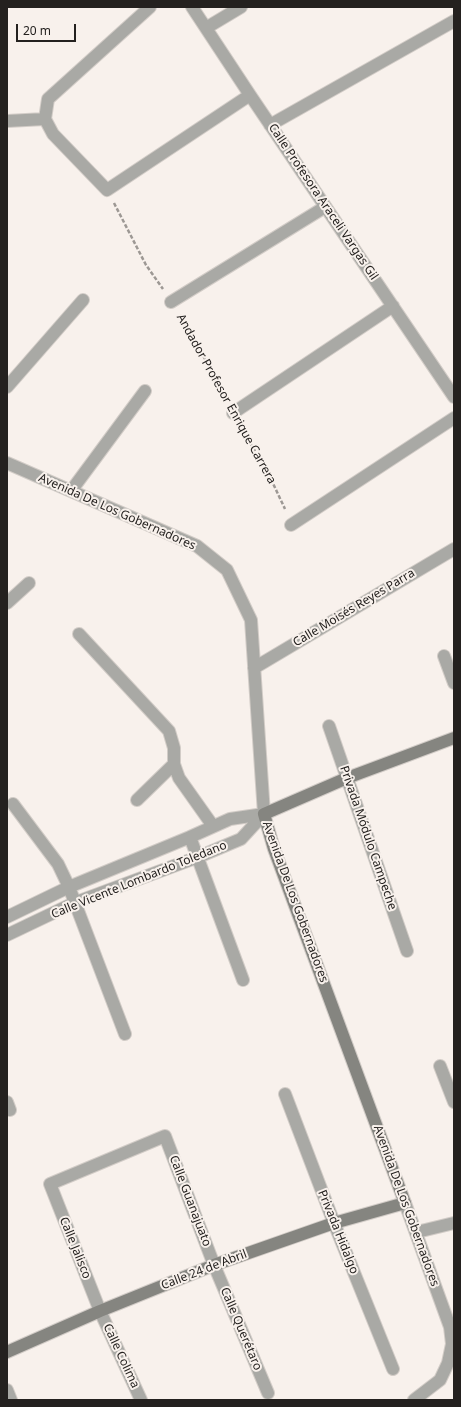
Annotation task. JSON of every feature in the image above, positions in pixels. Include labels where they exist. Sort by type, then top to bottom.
[{"type":"street","points":[[150,7],[48,99],[45,119],[53,134],[107,190],[250,95]]},
{"type":"street","name":"Calle Profesora Araceli Vargas Gil","points":[[192,7],[325,207],[452,391]]},
{"type":"street","points":[[206,28],[241,7]]},
{"type":"street","points":[[270,125],[454,21]]},
{"type":"street","points":[[7,121],[45,119]]},
{"type":"street","points":[[171,302],[325,207]]},
{"type":"street","points":[[7,387],[83,300]]},
{"type":"street","points":[[233,413],[393,306]]},
{"type":"street","points":[[71,491],[145,391]]},
{"type":"street","points":[[291,525],[454,418]]},
{"type":"street","name":"Avenida De Los Gobernadores","points":[[7,463],[197,546],[227,570],[251,620],[264,814],[279,864],[417,1232],[450,1327],[452,1344],[448,1363],[440,1380],[414,1400]]},
{"type":"street","name":"Calle Moisés Reyes Parra","points":[[254,668],[454,549]]},
{"type":"street","points":[[7,603],[30,584]]},
{"type":"street","points":[[79,634],[169,731],[174,748],[174,764],[179,778],[212,826]]},
{"type":"street","points":[[444,656],[454,683]]},
{"type":"street","name":"Privada Módulo Campeche","points":[[329,726],[407,951]]},
{"type":"street","name":"Calle Vicente Lombardo Toledano","points":[[7,917],[69,887],[190,837],[212,826],[230,819],[264,814],[347,778],[454,738]]},
{"type":"street","points":[[137,800],[174,764]]},
{"type":"street","points":[[13,804],[58,864],[69,887],[125,1034]]},
{"type":"street","name":"Calle Vicente Lombardo Toledano","points":[[7,935],[74,903],[198,857],[240,839],[264,814]]},
{"type":"street","points":[[190,837],[243,980]]},
{"type":"street","points":[[440,1066],[454,1102]]},
{"type":"street","name":"Privada Hidalgo","points":[[285,1094],[334,1223],[393,1369]]},
{"type":"street","name":"Calle Jalisco","points":[[100,1311],[50,1184],[165,1136]]},
{"type":"street","name":"Calle Guanajuato","points":[[165,1136],[214,1265]]},
{"type":"street","name":"Calle 24 de Abril","points":[[7,1352],[100,1311],[214,1265],[334,1223],[406,1203]]},
{"type":"street","points":[[417,1232],[454,1223]]},
{"type":"street","name":"Calle Querétaro","points":[[214,1265],[268,1393]]},
{"type":"street","name":"Calle Colima","points":[[100,1311],[141,1400]]},
{"type":"street","points":[[7,1390],[11,1400]]},
{"type":"path","name":"Andador Profesor Enrique Carrera","points":[[107,190],[146,266],[190,330],[233,413],[270,477],[291,525]]}]
